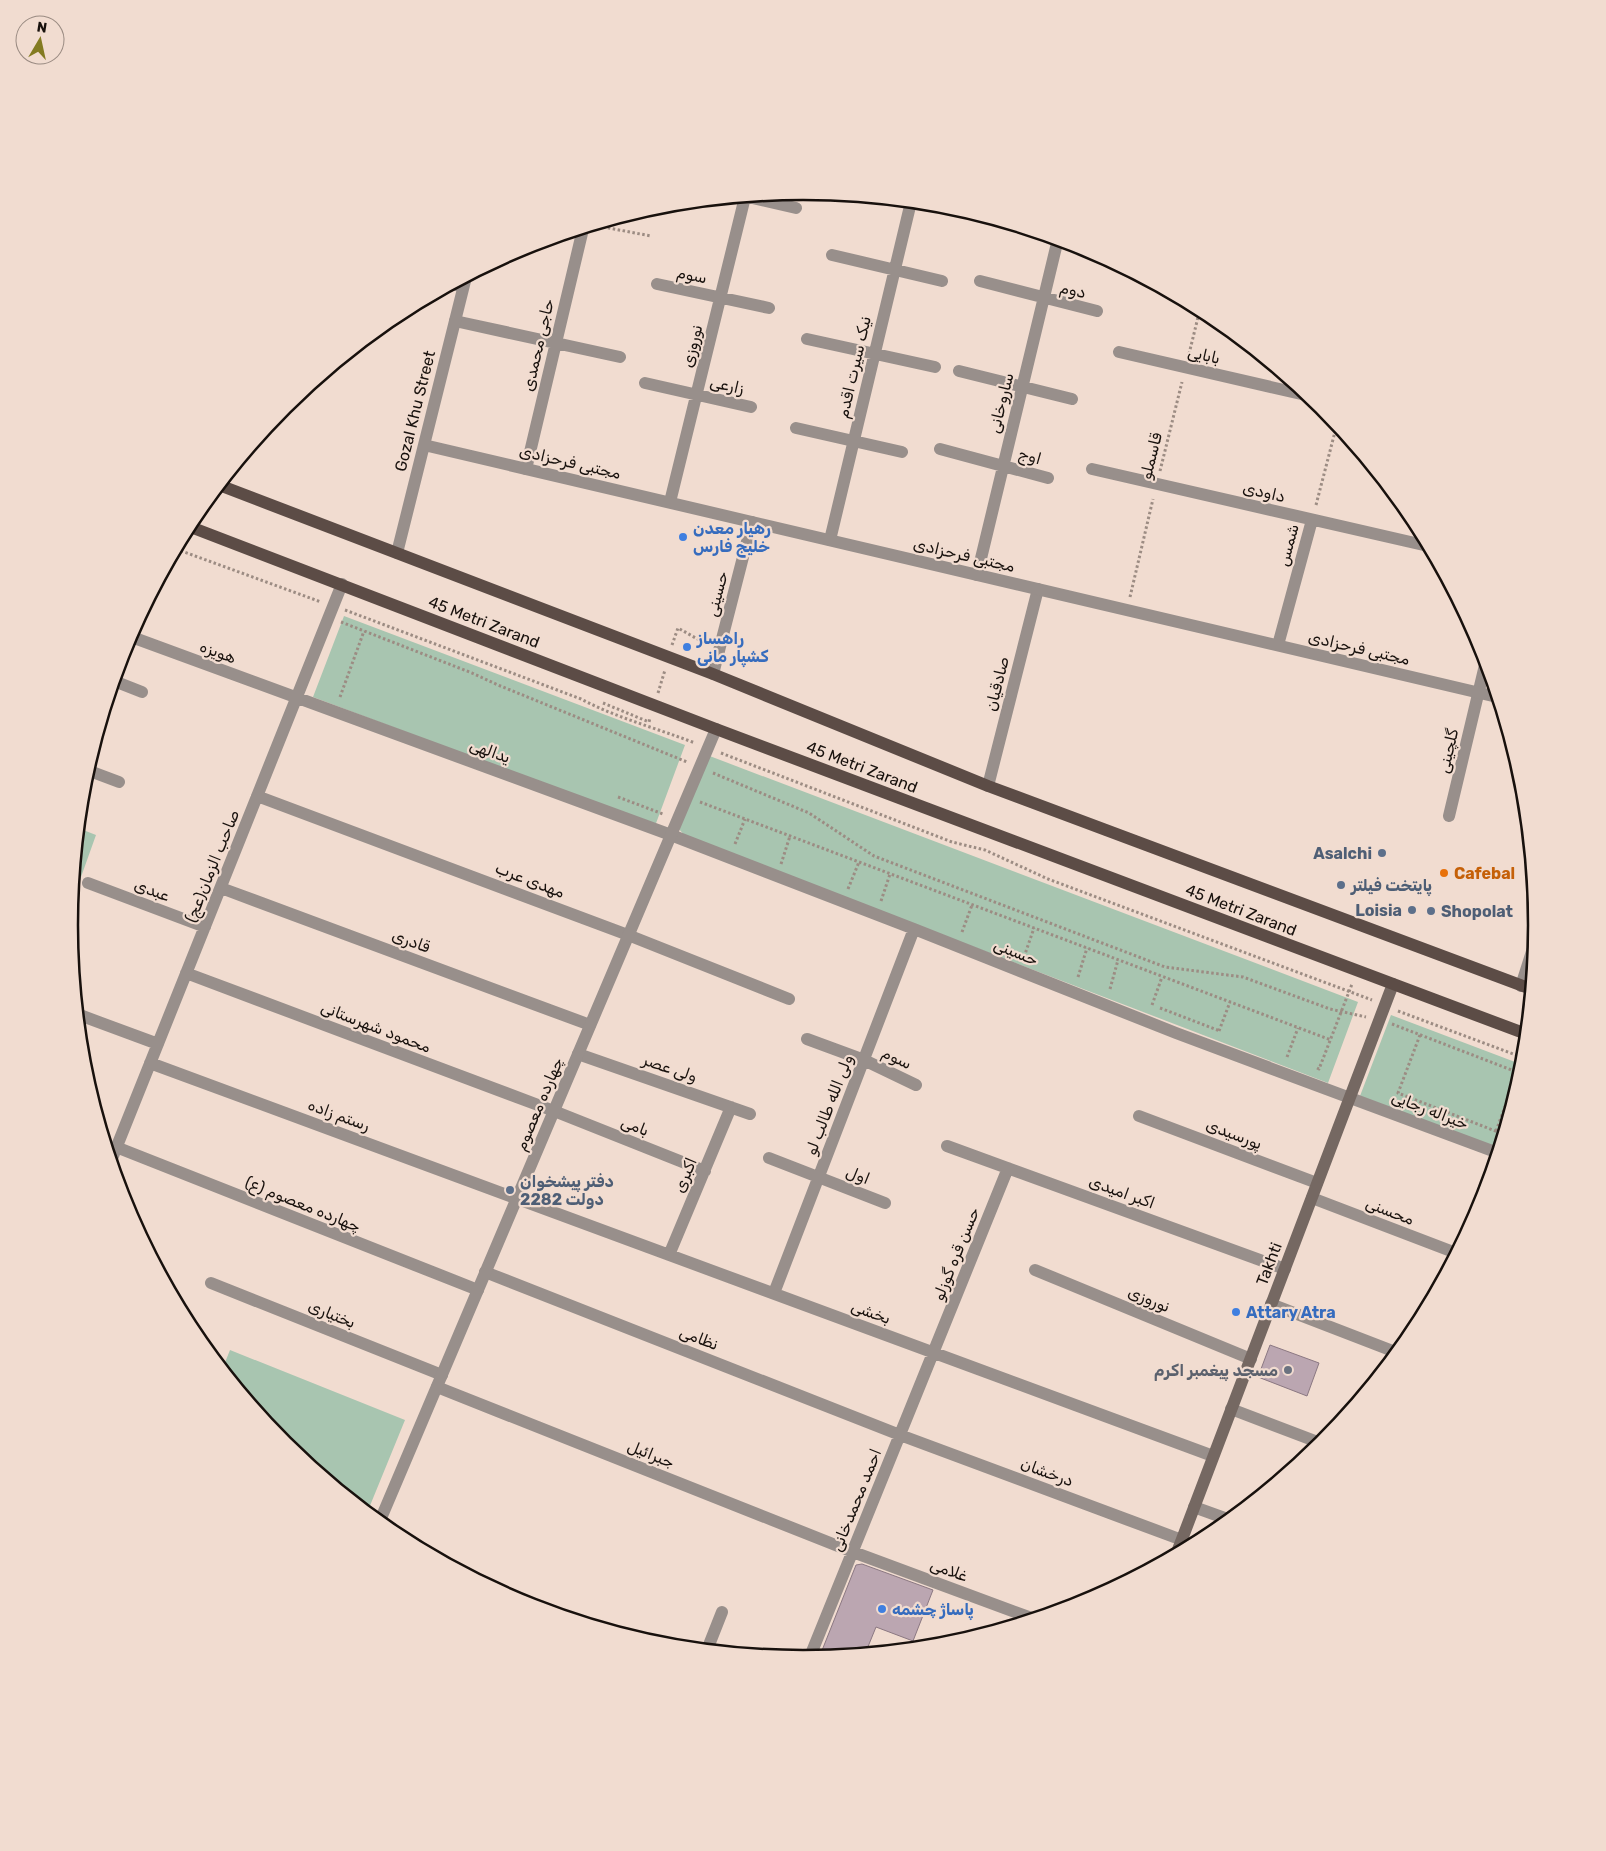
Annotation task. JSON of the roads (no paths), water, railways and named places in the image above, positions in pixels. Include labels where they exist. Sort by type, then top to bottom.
[{"type":"main road","name":"45 Metri Zarand","points":[[225,487],[713,674],[988,786],[1525,988]]},
{"type":"main road","name":"45 Metri Zarand","points":[[196,529],[1520,1032]]},
{"type":"main road","name":"Takhti","points":[[1180,1545],[1393,984]]},
{"type":"street","points":[[767,202],[796,208]]},
{"type":"street","name":"نوروزی","points":[[670,502],[744,203]]},
{"type":"street","name":"نیک سیرت اقدم","points":[[830,540],[910,208]]},
{"type":"street","name":"حاجی محمدی","points":[[526,469],[581,235]]},
{"type":"street","name":"ساروخانی","points":[[977,575],[1056,246]]},
{"type":"street","points":[[832,255],[942,281]]},
{"type":"street","name":"دوم","points":[[980,281],[1097,312]]},
{"type":"street","name":"سوم","points":[[657,284],[769,308]]},
{"type":"street","name":"Gozal Khu Street","points":[[397,553],[455,321],[460,286]]},
{"type":"street","points":[[455,321],[620,358]]},
{"type":"street","points":[[807,339],[935,367]]},
{"type":"street","name":"بابایی","points":[[1119,352],[1295,392]]},
{"type":"street","points":[[959,371],[1072,399]]},
{"type":"street","name":"زارعی","points":[[645,383],[751,407]]},
{"type":"street","points":[[796,428],[902,452]]},
{"type":"street","name":"مجتبی فرحزادی","points":[[424,444],[1491,695]]},
{"type":"street","name":"اوج","points":[[940,449],[1048,478]]},
{"type":"street","name":"داودی","points":[[1092,470],[1419,544]]},
{"type":"street","name":"شمس","points":[[1278,645],[1312,520]]},
{"type":"street","name":"حسینی","points":[[713,674],[752,522]]},
{"type":"street","name":"صاحب الزمان(عج)","points":[[113,1151],[297,698],[338,608],[342,584]]},
{"type":"street","name":"صادقیان","points":[[988,786],[1038,589]]},
{"type":"street","name":"هویزه","points":[[137,639],[297,698]]},
{"type":"street","name":"گلچینی","points":[[1450,816],[1483,673]]},
{"type":"street","points":[[119,683],[142,692]]},
{"type":"street","name":"یدالهی","points":[[297,698],[671,835]]},
{"type":"street","name":"چهارده معصوم","points":[[382,1516],[716,728]]},
{"type":"street","points":[[94,773],[119,782]]},
{"type":"street","name":"مهدی عرب","points":[[258,796],[628,935],[789,999]]},
{"type":"street","name":"حسینی","points":[[671,835],[1167,1030],[1350,1097]]},
{"type":"street","name":"عبدی","points":[[88,883],[205,926]]},
{"type":"street","name":"قادری","points":[[221,888],[590,1025]]},
{"type":"street","name":"ولی الله طالب لو","points":[[774,1293],[914,929]]},
{"type":"street","name":"محمود شهرستانی","points":[[186,973],[554,1111]]},
{"type":"street","points":[[84,1016],[158,1044]]},
{"type":"street","name":"سوم","points":[[806,1039],[864,1060],[916,1086]]},
{"type":"street","name":"ولی عصر","points":[[578,1054],[750,1114]]},
{"type":"street","name":"رستم زاده","points":[[150,1063],[517,1198]]},
{"type":"street","name":"خیراله رجایی","points":[[1350,1097],[1492,1151]]},
{"type":"street","name":"اکبری","points":[[669,1254],[731,1107]]},
{"type":"street","name":"بامی","points":[[554,1111],[705,1171]]},
{"type":"street","name":"پورسیدی","points":[[1140,1116],[1317,1183]]},
{"type":"street","name":"اکبر امیدی","points":[[947,1146],[1285,1269]]},
{"type":"street","name":"چهارده معصوم (ع)","points":[[115,1155],[478,1290]]},
{"type":"street","points":[[769,1158],[819,1177]]},
{"type":"street","name":"حسن قره گوزلو","points":[[934,1352],[1008,1168]]},
{"type":"street","name":"اول","points":[[819,1177],[885,1204]]},
{"type":"street","name":"بخشی","points":[[517,1198],[1214,1456]]},
{"type":"street","name":"محسنی","points":[[1312,1198],[1451,1251]]},
{"type":"street","name":"نوروزی","points":[[1036,1270],[1250,1359]]},
{"type":"street","name":"نظامی","points":[[485,1272],[900,1434]]},
{"type":"street","name":"بختیاری","points":[[211,1283],[442,1375]]},
{"type":"street","points":[[1271,1304],[1391,1350]]},
{"type":"street","name":"احمد محمدخانی","points":[[812,1651],[934,1352]]},
{"type":"street","name":"جبرائیل","points":[[437,1387],[853,1552]]},
{"type":"street","points":[[1231,1409],[1314,1441]]},
{"type":"street","name":"درخشان","points":[[900,1434],[1182,1540]]},
{"type":"street","points":[[1194,1507],[1222,1517]]},
{"type":"street","name":"غلامی","points":[[853,1552],[1025,1616]]},
{"type":"street","points":[[709,1645],[722,1612]]},
{"type":"place","name":"رهیار معدن خلیج فارس","points":[[683,537]]},
{"type":"place","name":"راهساز کشپار مانی","points":[[687,647]]},
{"type":"place","name":"Asalchi","points":[[1382,853]]},
{"type":"place","name":"Cafebal","points":[[1444,873]]},
{"type":"place","name":"پایتخت فیلتر","points":[[1341,885]]},
{"type":"place","name":"Loisia","points":[[1412,910]]},
{"type":"place","name":"Shopolat","points":[[1431,911]]},
{"type":"place","name":"دفتر پیشخوان دولت 2282","points":[[510,1190]]},
{"type":"place","name":"Attary Atra","points":[[1236,1312]]},
{"type":"place","name":"مسجد پیغمبر اکرم","points":[[1288,1370]]},
{"type":"place","name":"پاساژ چشمه","points":[[882,1609]]}]
